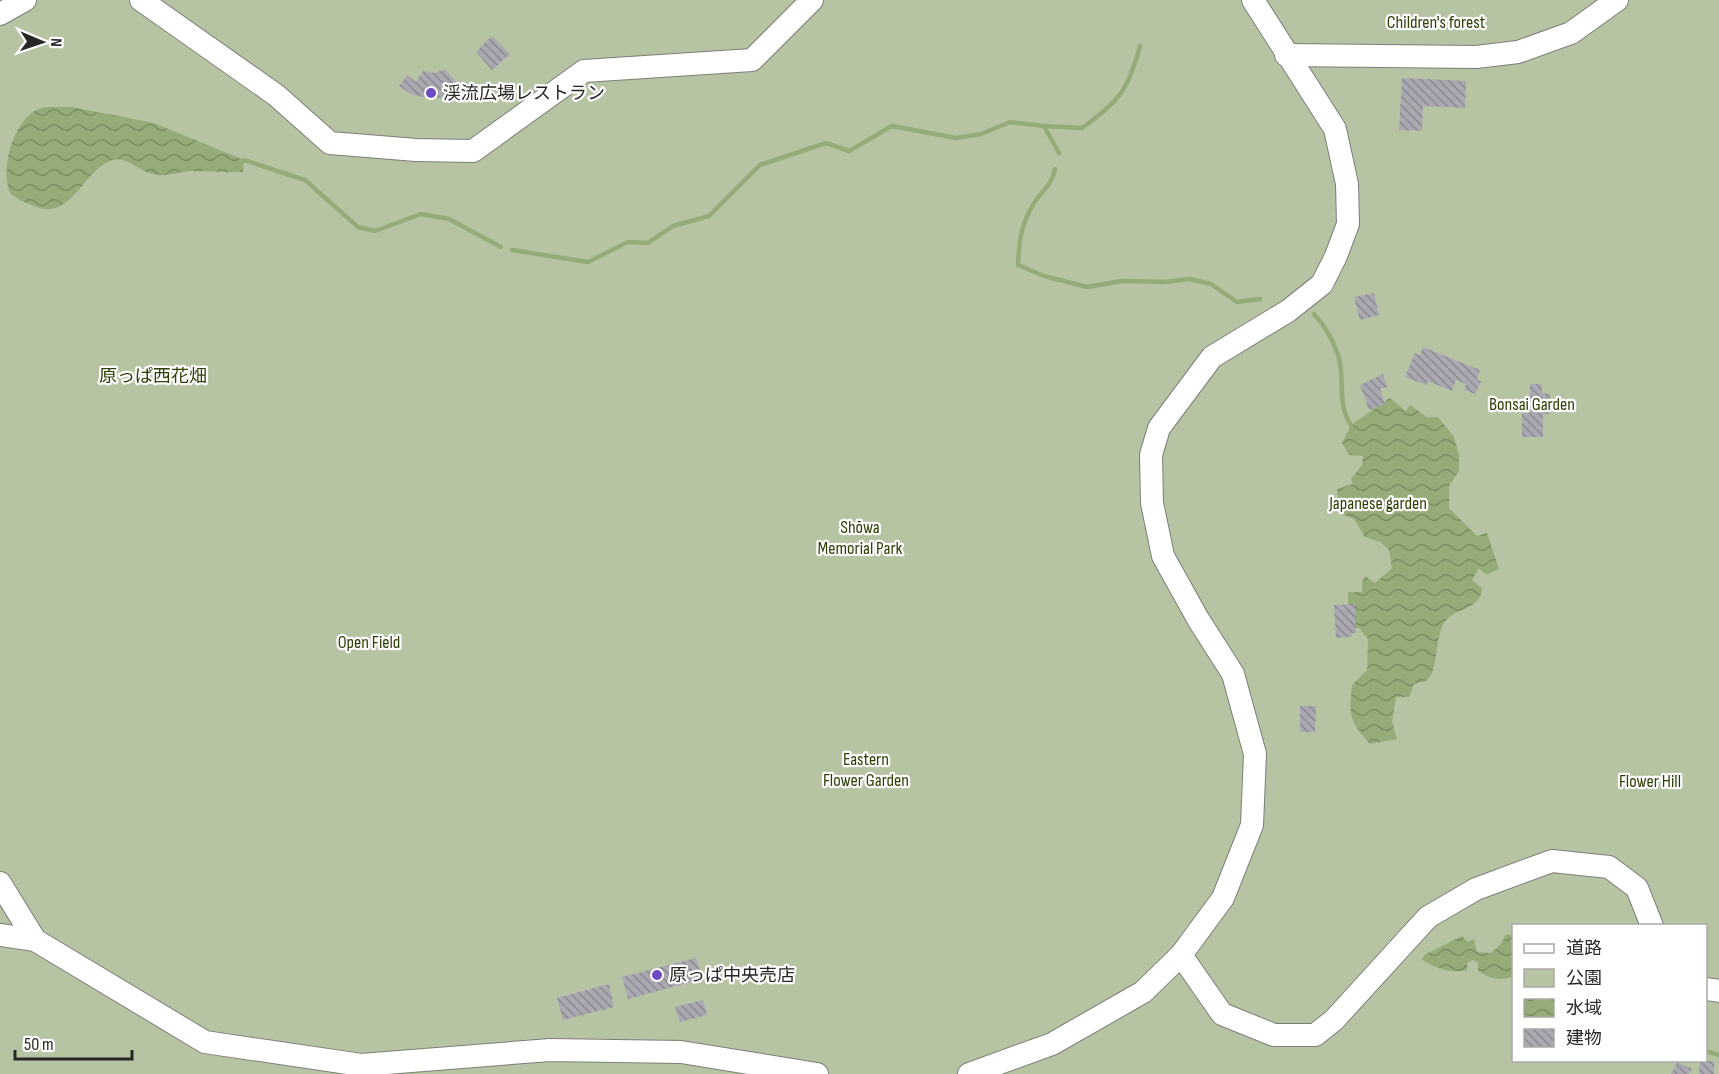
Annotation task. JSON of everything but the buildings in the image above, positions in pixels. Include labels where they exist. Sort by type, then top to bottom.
[{"type":"street","points":[[0,14],[25,0]]},
{"type":"street","points":[[141,0],[276,95],[330,143],[462,151],[473,151],[584,70],[752,60],[812,0]]},
{"type":"street","points":[[969,1074],[1052,1044],[1143,992],[1181,955],[1223,898],[1252,825],[1255,754],[1233,674],[1198,619],[1163,556],[1152,503],[1151,455],[1159,428],[1212,357],[1288,311],[1322,285],[1348,224],[1347,184],[1335,129],[1253,0]]},
{"type":"street","points":[[1286,55],[1476,57],[1518,52],[1571,33],[1617,0]]},
{"type":"street","points":[[1181,955],[1222,1014],[1274,1035],[1315,1035],[1334,1020],[1428,916],[1476,889],[1552,861],[1609,867],[1636,888],[1651,924]]},
{"type":"street","points":[[0,883],[35,940]]},
{"type":"street","points":[[0,935],[35,940],[205,1042],[361,1065],[550,1050],[681,1052],[817,1074]]},
{"type":"green space","name":"Shōwa Memorial Park","points":[[0,0],[1719,0],[1719,1074],[0,1074]]},
{"type":"water","points":[[44,107],[72,107],[154,123],[244,160],[243,172],[192,171],[157,175],[116,159],[100,167],[67,202],[57,207],[47,209],[18,199],[10,193],[7,171],[11,146],[22,123],[30,114]]},
{"type":"water","points":[[1390,398],[1406,411],[1410,405],[1427,417],[1438,417],[1454,437],[1459,454],[1459,471],[1449,486],[1449,508],[1477,536],[1487,533],[1499,569],[1486,575],[1479,568],[1472,580],[1482,588],[1481,595],[1472,605],[1454,614],[1444,623],[1431,676],[1426,681],[1414,684],[1409,697],[1396,697],[1392,722],[1397,739],[1370,744],[1352,718],[1352,685],[1367,670],[1368,639],[1359,628],[1348,627],[1348,592],[1362,592],[1365,576],[1375,583],[1392,568],[1389,550],[1380,542],[1365,537],[1354,519],[1339,513],[1337,489],[1353,484],[1351,479],[1362,465],[1363,456],[1349,455],[1342,443],[1351,425]]},
{"type":"water","points":[[1506,934],[1512,935],[1512,977],[1498,979],[1487,976],[1478,971],[1478,963],[1473,960],[1467,963],[1467,970],[1449,971],[1422,960],[1424,955],[1462,936],[1468,942],[1474,939],[1477,952],[1491,953],[1501,944]]},
{"type":"waterway","points":[[1044,126],[1082,128],[1105,110],[1126,85],[1140,46]]},
{"type":"waterway","points":[[512,250],[588,262],[628,242],[648,243],[673,226],[709,216],[760,165],[826,143],[849,151],[892,126],[956,138],[981,134],[1010,122],[1044,126],[1059,153]]},
{"type":"waterway","points":[[244,160],[305,180],[358,227],[375,231],[421,214],[449,219],[501,247]]},
{"type":"waterway","points":[[1055,169],[1051,180],[1036,200],[1026,219],[1020,241],[1018,265],[1044,276],[1087,287],[1122,281],[1164,282],[1190,279],[1211,284],[1237,302],[1260,299]]},
{"type":"waterway","points":[[1314,314],[1328,333],[1338,355],[1342,400],[1346,417],[1351,425]]},
{"type":"waterway","points":[[1707,1051],[1719,1055]]},
{"type":"place","name":"渓流広場レストラン","points":[[431,93]]},
{"type":"place","name":"原っぱ中央売店","points":[[657,975]]},
{"type":"park label","name":"Children's forest","points":[[1436,22]]},
{"type":"park label","name":"原っぱ西花畑","points":[[153,376]]},
{"type":"park label","name":"Bonsai Garden","points":[[1532,404]]},
{"type":"park label","name":"Japanese garden","points":[[1378,503]]},
{"type":"park label","name":"Open Field","points":[[369,642]]},
{"type":"park label","name":"Eastern Flower Garden","points":[[866,769]]},
{"type":"park label","name":"Flower Hill","points":[[1650,781]]}]
